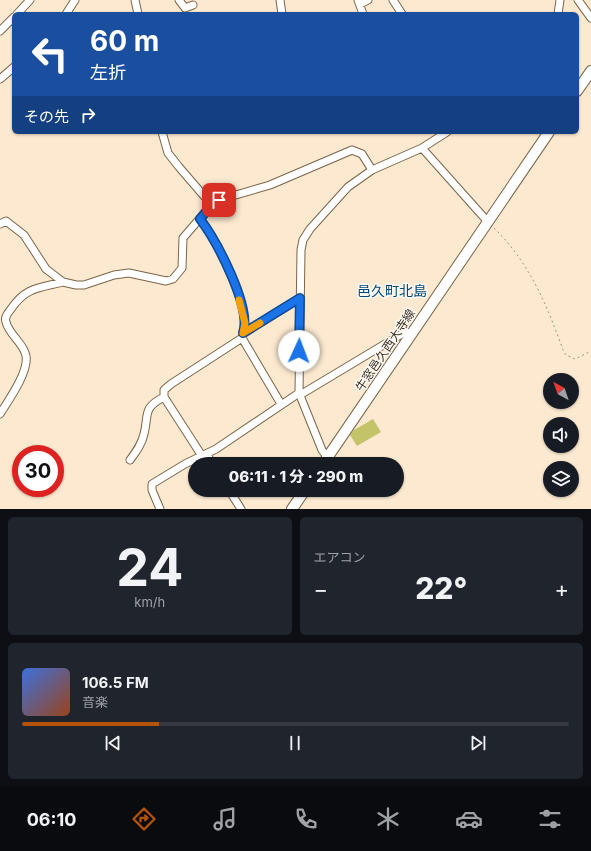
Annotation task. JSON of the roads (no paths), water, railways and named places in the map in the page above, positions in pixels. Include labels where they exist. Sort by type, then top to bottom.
[{"type":"main road","points":[[579,88],[591,71]]},
{"type":"main road","name":"牛窓邑久西大寺線","points":[[328,457],[548,134]]},
{"type":"main road","points":[[292,509],[300,497]]},
{"type":"street","points":[[19,12],[30,0]]},
{"type":"street","points":[[67,12],[74,0]]},
{"type":"street","points":[[135,0],[138,12]]},
{"type":"street","points":[[179,0],[185,8],[193,5]]},
{"type":"street","points":[[280,0],[282,12]]},
{"type":"street","points":[[362,12],[359,2],[368,0]]},
{"type":"street","points":[[393,0],[401,12]]},
{"type":"street","points":[[558,12],[560,0]]},
{"type":"street","points":[[578,0],[591,18]]},
{"type":"street","points":[[0,31],[12,20]]},
{"type":"street","points":[[0,79],[12,69]]},
{"type":"street","points":[[163,134],[168,153],[192,184],[204,196],[215,201]]},
{"type":"street","points":[[324,457],[299,394],[301,250],[303,240],[310,229],[338,196],[348,187],[372,170],[422,148],[444,134]]},
{"type":"street","points":[[422,148],[488,222]]},
{"type":"street","points":[[0,224],[6,221],[24,235],[46,269],[63,282],[84,285],[114,275],[129,273],[160,281],[172,280],[184,264],[181,250],[183,238],[215,201],[270,185],[352,150],[362,154],[372,170]]},
{"type":"street","points":[[200,219],[212,237],[237,290],[245,323],[242,336],[282,404]]},
{"type":"street","points":[[0,414],[20,380],[27,357],[6,323],[6,316],[17,300],[29,290],[63,282]]},
{"type":"street","points":[[204,455],[164,398],[164,390],[300,298]]},
{"type":"street","points":[[160,509],[152,490],[152,484],[204,455],[282,404],[404,332],[412,333]]},
{"type":"street","points":[[130,460],[137,451],[144,434],[147,414],[153,403],[164,398]]},
{"type":"street","points":[[233,497],[241,509]]},
{"type":"district","name":"邑久町北島","points":[[392,290]]}]
